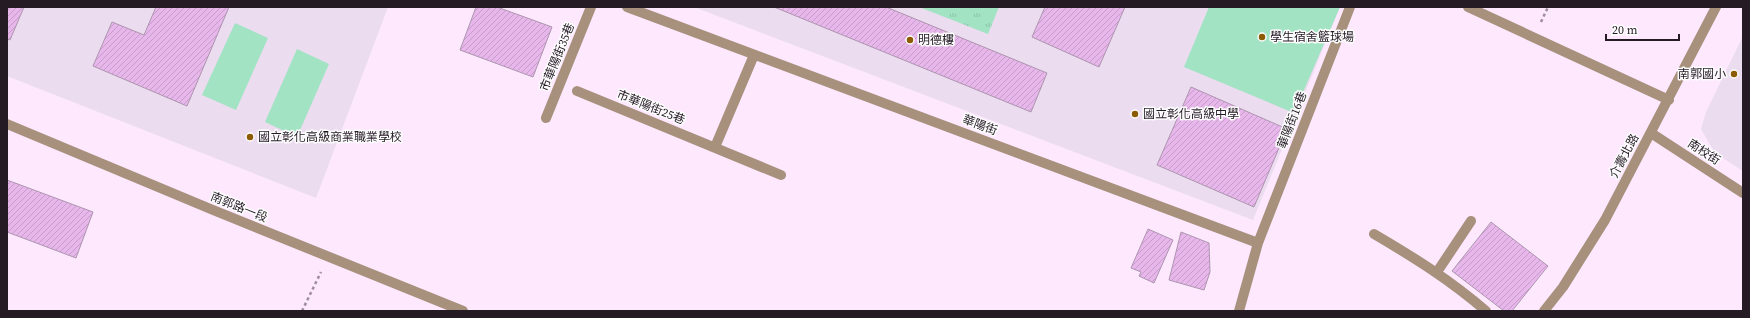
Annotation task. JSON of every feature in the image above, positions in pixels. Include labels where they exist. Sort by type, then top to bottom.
[{"type":"street","name":"市華陽街35巷","points":[[546,118],[591,7]]},
{"type":"street","name":"華陽街","points":[[627,7],[1258,243]]},
{"type":"street","name":"華陽街16巷","points":[[1258,243],[1350,7]]},
{"type":"street","points":[[1468,7],[1669,100]]},
{"type":"street","name":"介壽北路","points":[[1544,311],[1563,286],[1605,220],[1669,100],[1716,7]]},
{"type":"street","points":[[715,147],[754,54]]},
{"type":"street","name":"市華陽街25巷","points":[[577,91],[781,175]]},
{"type":"street","name":"南郭路一段","points":[[7,124],[327,257],[463,311]]},
{"type":"street","name":"南校街","points":[[1651,133],[1743,193]]},
{"type":"street","points":[[1437,272],[1471,221]]},
{"type":"street","points":[[1374,234],[1437,272],[1461,289],[1486,311]]},
{"type":"street","points":[[1239,311],[1258,243]]},
{"type":"path","points":[[302,311],[327,257]]},
{"type":"shaded area","name":"國立彰化高級商業職業學校","points":[[7,7],[388,7],[316,198],[7,76]]},
{"type":"shaded area","name":"國立彰化高級中學","points":[[694,7],[1340,7],[1253,220]]},
{"type":"shaded area","name":"南郭國小","points":[[1743,36],[1743,171],[1715,153],[1701,129],[1706,112]]},
{"type":"green space","points":[[919,7],[999,7],[988,34]]},
{"type":"green space","name":"學生宿舍籃球場","points":[[1209,7],[1340,7],[1294,113],[1184,67]]},
{"type":"green space","points":[[235,23],[268,38],[236,110],[202,95]]},
{"type":"green space","points":[[297,49],[329,64],[297,137],[265,122]]},
{"type":"building","points":[[7,7],[24,7],[10,40],[7,39]]},
{"type":"building","points":[[156,7],[229,7],[187,106],[93,66],[112,22],[144,35]]},
{"type":"building","points":[[476,7],[497,7],[552,27],[533,77],[460,50]]},
{"type":"building","name":"明德樓","points":[[774,7],[886,7],[1047,73],[1031,112]]},
{"type":"building","points":[[1045,7],[1125,7],[1099,67],[1032,37]]},
{"type":"building","points":[[1191,87],[1287,129],[1254,207],[1157,165]]},
{"type":"building","points":[[7,180],[93,212],[76,258],[7,232]]},
{"type":"building","points":[[1491,222],[1548,266],[1512,311],[1504,311],[1452,271]]},
{"type":"building","points":[[1148,229],[1173,240],[1154,283],[1139,276],[1141,272],[1131,268]]},
{"type":"building","points":[[1181,232],[1209,243],[1210,272],[1204,290],[1169,280]]},
{"type":"place","name":"學生宿舍籃球場","points":[[1262,37]]},
{"type":"place","name":"明德樓","points":[[910,40]]},
{"type":"place","name":"南郭國小","points":[[1734,74]]},
{"type":"place","name":"國立彰化高級中學","points":[[1135,114]]},
{"type":"place","name":"國立彰化高級商業職業學校","points":[[250,137]]}]
